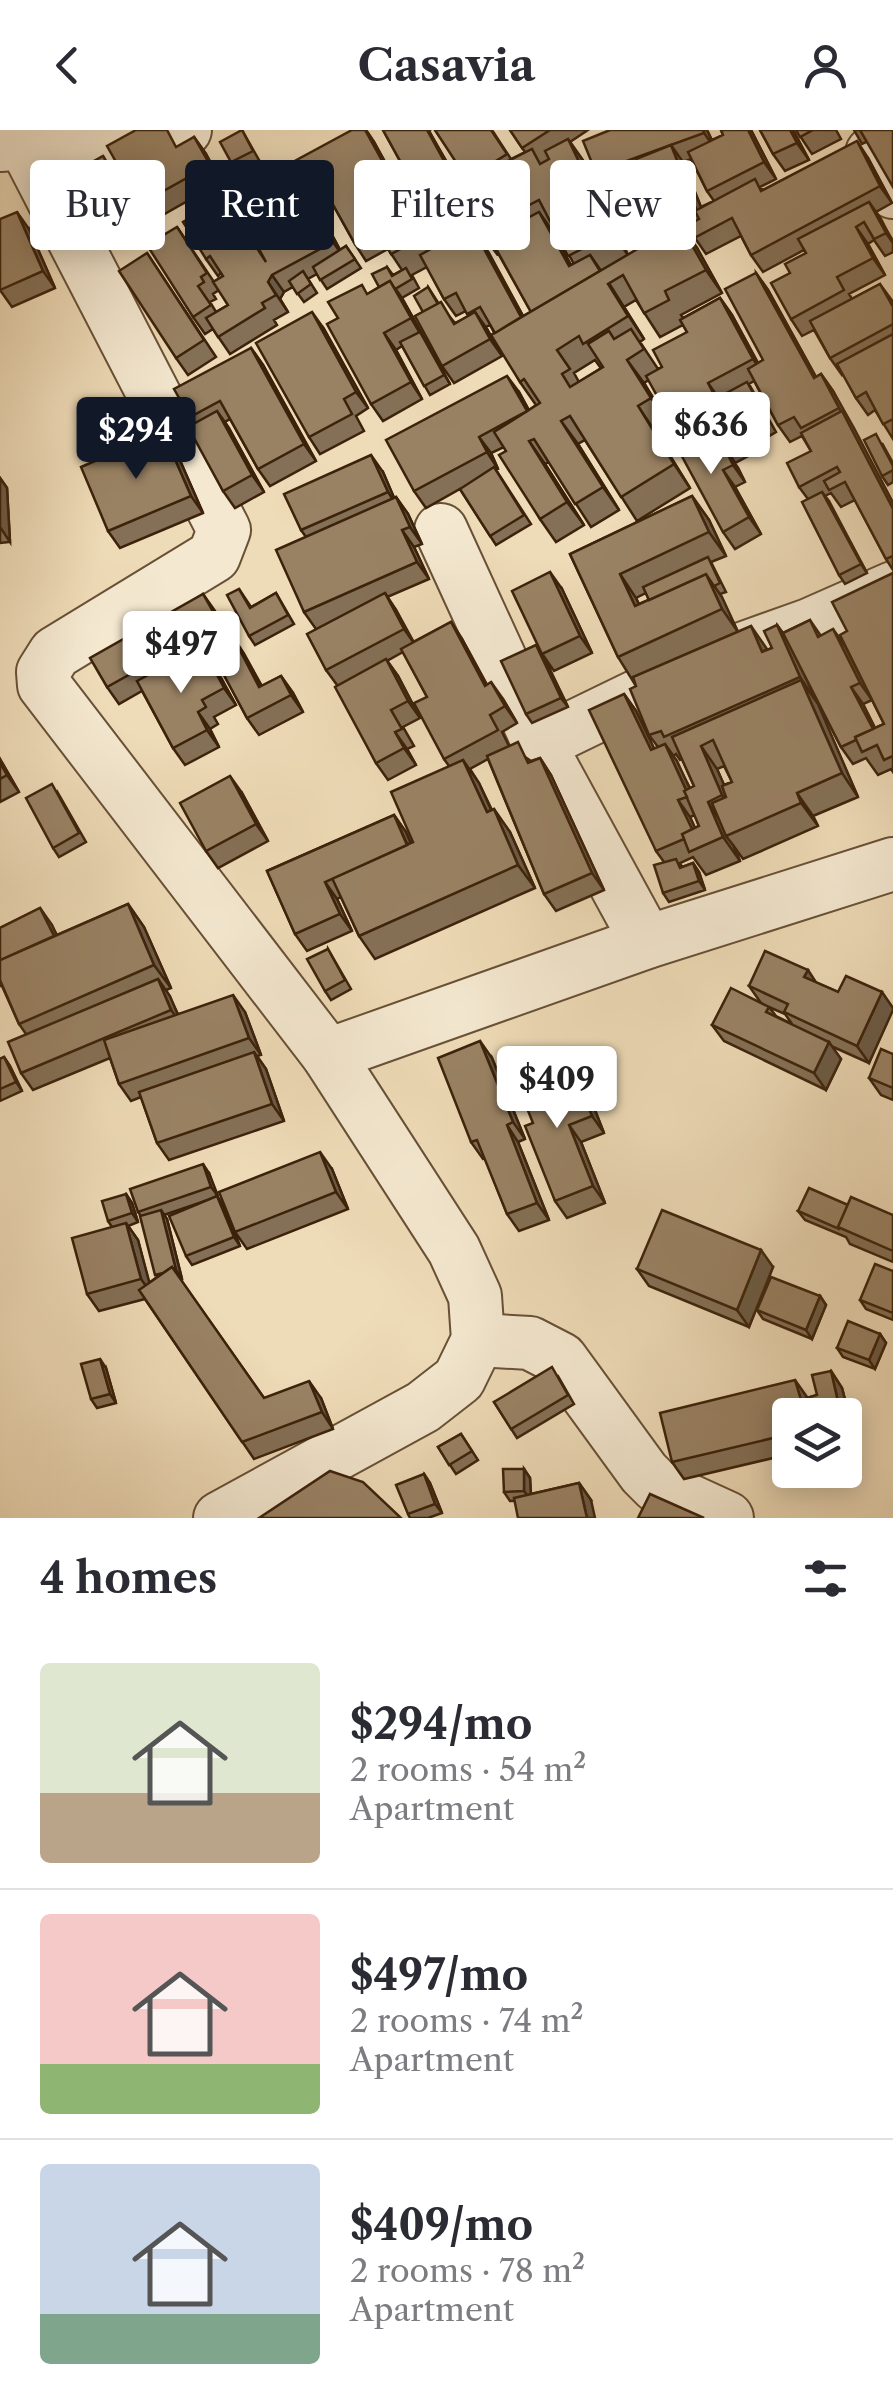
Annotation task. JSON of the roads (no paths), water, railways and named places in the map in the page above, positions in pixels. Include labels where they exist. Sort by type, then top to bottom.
[{"type":"street","points":[[185,130],[12,145],[224,530],[214,556],[55,652],[46,660],[44,684],[328,1055],[454,1250],[476,1296],[478,1340],[459,1378],[422,1407],[220,1518]]},
{"type":"street","points":[[441,530],[539,744],[647,942]]},
{"type":"street","points":[[539,744],[714,658],[810,625],[893,588]]},
{"type":"street","points":[[328,1055],[647,942],[893,864]]},
{"type":"street","points":[[478,1340],[530,1343],[562,1359],[644,1473],[658,1486],[727,1518]]}]
